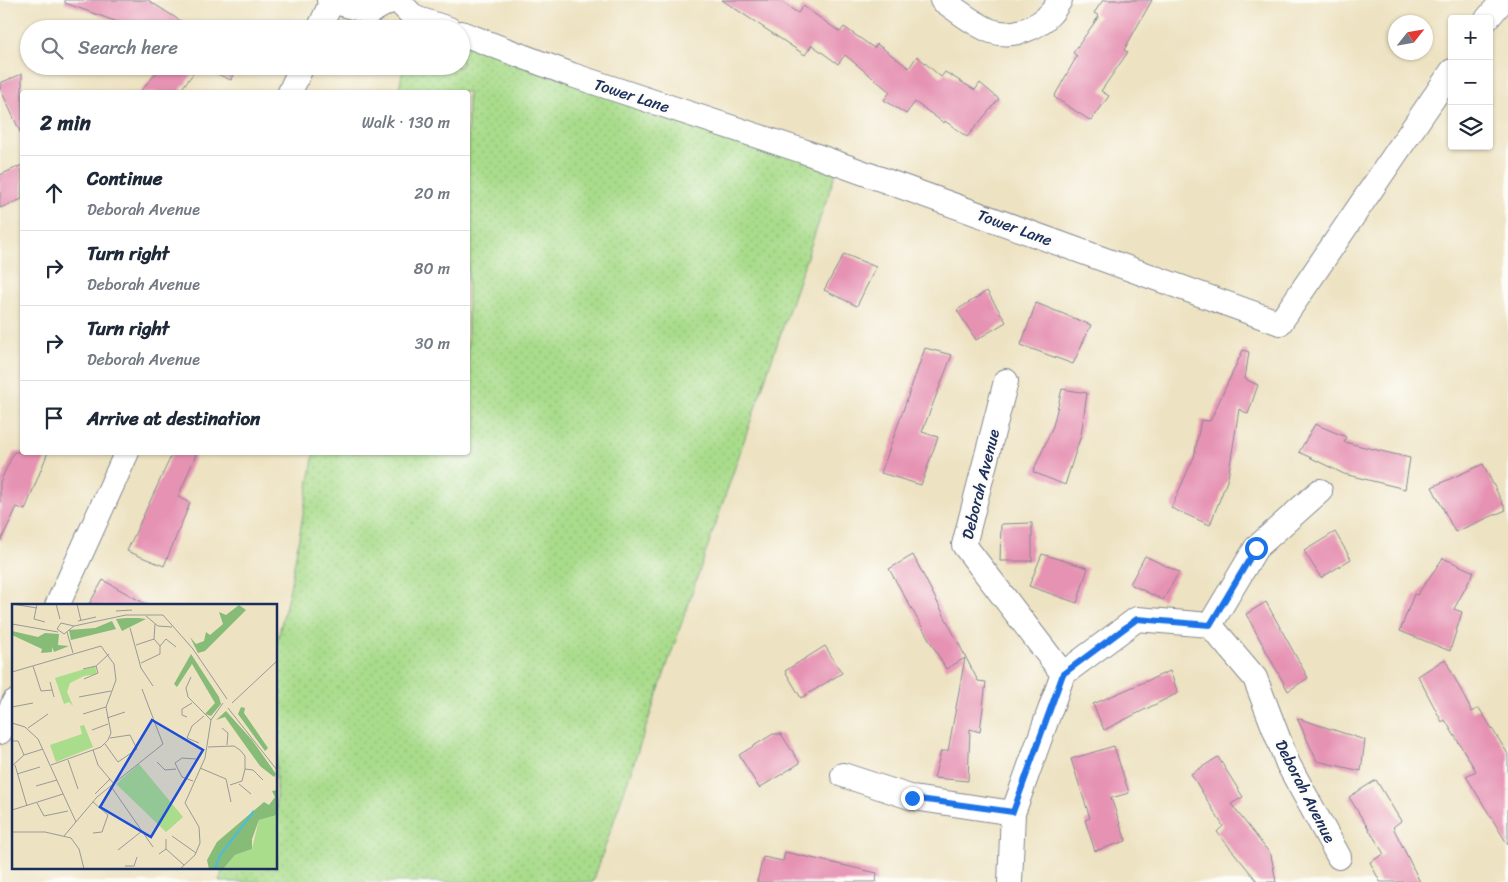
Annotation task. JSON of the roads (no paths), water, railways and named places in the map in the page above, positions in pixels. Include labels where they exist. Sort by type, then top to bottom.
[{"type":"street","points":[[323,20],[330,1],[370,12],[392,0]]},
{"type":"street","points":[[397,0],[415,18],[421,20]]},
{"type":"street","points":[[942,0],[980,26],[992,31],[1005,33],[1031,28],[1043,21],[1060,0]]},
{"type":"street","points":[[1490,15],[1503,0]]},
{"type":"street","name":"Tower Lane","points":[[470,36],[572,75],[802,151],[1280,323],[1448,77]]},
{"type":"street","points":[[291,90],[298,75]]},
{"type":"street","name":"Deborah Avenue","points":[[1006,381],[964,545],[1063,674]]},
{"type":"street","points":[[58,604],[126,455]]},
{"type":"street","points":[[1010,882],[1013,812],[1063,674],[1137,619],[1210,625],[1256,548],[1320,491]]},
{"type":"street","name":"Deborah Avenue","points":[[1210,625],[1255,678],[1288,764],[1339,856]]},
{"type":"street","points":[[843,775],[912,798],[1013,812]]}]
